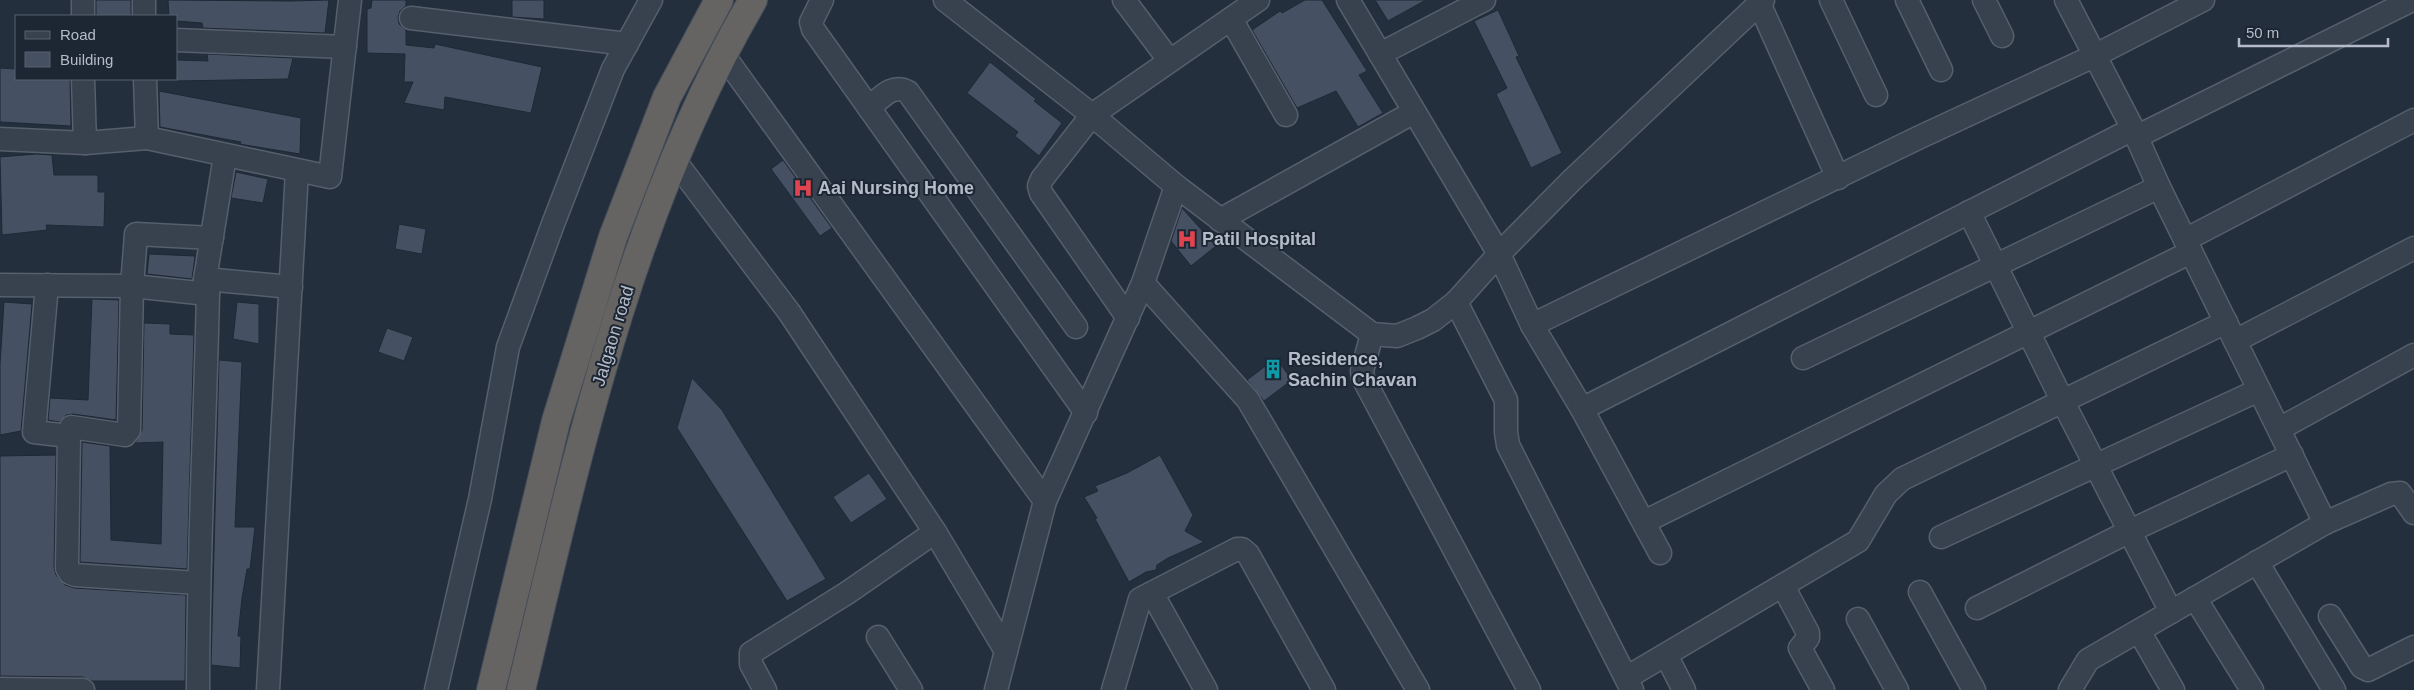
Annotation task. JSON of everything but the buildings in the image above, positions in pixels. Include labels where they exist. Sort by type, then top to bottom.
[{"type":"highway","name":"Jalgaon road","points":[[491,690],[556,421],[613,237],[668,97],[719,0]]},
{"type":"highway","name":"Jalgaon road","points":[[521,690],[581,440],[638,255],[675,161],[722,53],[752,0]]},
{"type":"street","points":[[83,0],[83,15]]},
{"type":"street","points":[[144,0],[144,15]]},
{"type":"street","points":[[0,139],[85,143],[146,138],[330,177],[350,0]]},
{"type":"street","points":[[436,690],[480,499],[508,347],[613,69],[651,0]]},
{"type":"street","points":[[822,0],[811,22],[813,29],[1086,413]]},
{"type":"street","points":[[944,0],[1092,115],[1176,186],[1372,334],[1398,336],[1433,320],[1456,302],[1499,254],[1573,179],[1761,2],[1838,178]]},
{"type":"street","points":[[1124,0],[1169,60]]},
{"type":"street","points":[[1128,318],[1041,193],[1039,186],[1042,179],[1092,115],[1258,0]]},
{"type":"street","points":[[1348,0],[1499,254],[1532,325],[1582,409],[1660,553]]},
{"type":"street","points":[[1380,54],[1484,0]]},
{"type":"street","points":[[1831,0],[1876,95]]},
{"type":"street","points":[[1907,0],[1941,70]]},
{"type":"street","points":[[1984,0],[2002,36]]},
{"type":"street","points":[[2066,0],[2134,133],[2158,187],[2325,522]]},
{"type":"street","points":[[1532,325],[2094,56],[2203,0]]},
{"type":"street","points":[[1582,409],[1969,212],[2412,0]]},
{"type":"street","points":[[411,18],[627,44]]},
{"type":"street","points":[[1231,19],[1286,115]]},
{"type":"street","points":[[178,40],[345,47]]},
{"type":"street","points":[[722,53],[1045,501]]},
{"type":"street","points":[[83,80],[85,143]]},
{"type":"street","points":[[145,80],[146,138]]},
{"type":"street","points":[[869,108],[893,89],[900,88],[908,92],[1076,327]]},
{"type":"street","points":[[1220,220],[1414,112]]},
{"type":"street","points":[[1644,522],[2028,333],[2414,120]]},
{"type":"street","points":[[198,690],[198,583],[203,520],[207,287],[212,238],[225,156]]},
{"type":"street","points":[[675,161],[789,312],[935,532],[1006,651]]},
{"type":"street","points":[[268,690],[297,171]]},
{"type":"street","points":[[996,690],[1045,501],[1143,283],[1176,186]]},
{"type":"street","points":[[1803,358],[2158,187]]},
{"type":"street","points":[[1969,212],[2028,333],[2171,612]]},
{"type":"street","points":[[198,583],[75,575],[70,573],[67,568],[69,436],[71,427],[125,435],[129,430],[132,286],[136,234],[212,238]]},
{"type":"street","points":[[1456,302],[1506,400],[1508,445],[1629,684],[1666,655],[1858,541],[1886,494],[1902,479],[2062,400],[2231,331],[2414,248]]},
{"type":"street","points":[[1143,283],[1248,400],[1418,690]]},
{"type":"street","points":[[47,285],[34,432],[69,436]]},
{"type":"street","points":[[0,286],[290,287]]},
{"type":"street","points":[[1372,334],[1362,372],[1363,378],[1528,690]]},
{"type":"street","points":[[2279,428],[2414,355]]},
{"type":"street","points":[[1941,536],[2259,390]]},
{"type":"street","points":[[1977,608],[2130,531],[2292,455]]},
{"type":"street","points":[[2070,690],[2088,660],[2325,522],[2391,494],[2400,493],[2414,513]]},
{"type":"street","points":[[765,690],[751,664],[751,653],[847,593],[935,532]]},
{"type":"street","points":[[1114,690],[1137,604],[1143,596],[1237,549],[1242,549],[1248,554],[1324,690]]},
{"type":"street","points":[[2257,562],[2334,690]]},
{"type":"street","points":[[1783,586],[1808,633],[1808,638],[1800,648],[1823,690]]},
{"type":"street","points":[[1920,592],[1974,690]]},
{"type":"street","points":[[1152,593],[1206,690]]},
{"type":"street","points":[[2195,598],[2252,690]]},
{"type":"street","points":[[2330,616],[2362,667],[2368,670],[2414,647]]},
{"type":"street","points":[[1858,619],[1897,690]]},
{"type":"street","points":[[2139,631],[2173,690]]},
{"type":"street","points":[[878,637],[912,690]]},
{"type":"street","points":[[1666,655],[1684,690]]},
{"type":"street","points":[[0,689],[83,690]]},
{"type":"place","name":"Aai Nursing Home","points":[[803,188]]},
{"type":"place","name":"Patil Hospital","points":[[1187,239]]},
{"type":"place","name":"Residence, Sachin Chavan","points":[[1273,369]]}]
